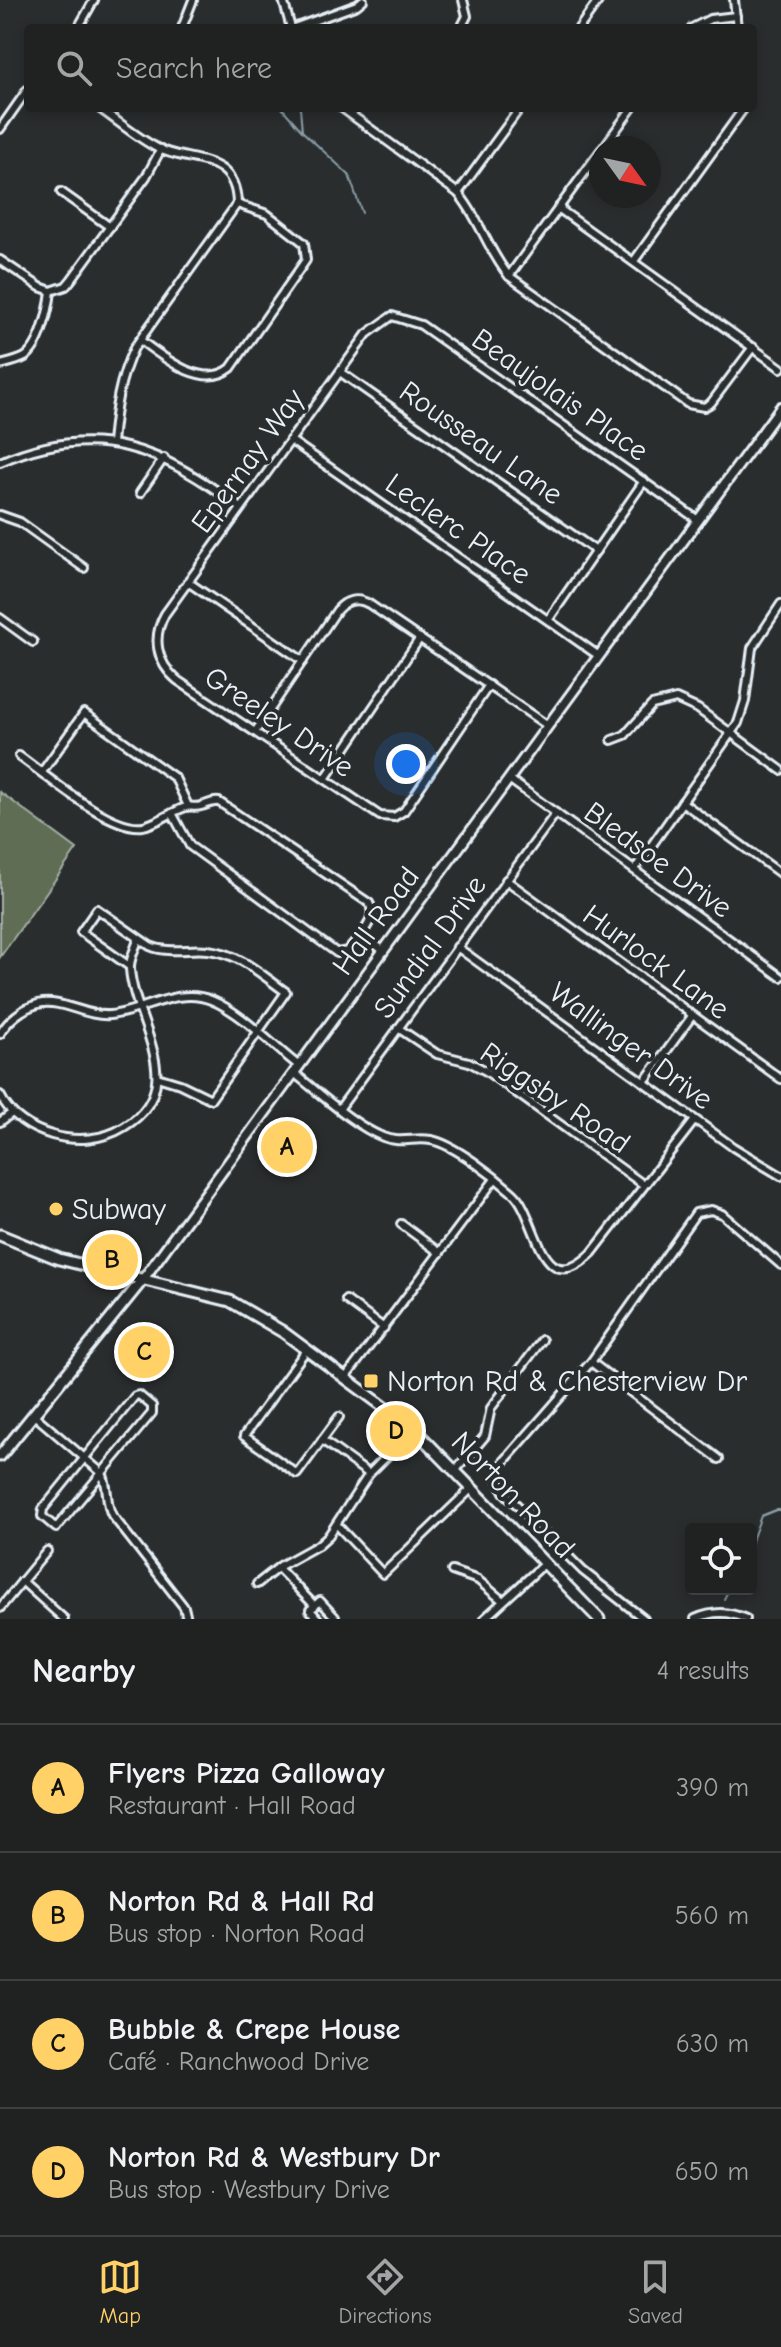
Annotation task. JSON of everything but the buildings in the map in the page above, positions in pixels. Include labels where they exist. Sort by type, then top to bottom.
[{"type":"main road","name":"Norton Road","points":[[0,1235],[59,1259],[230,1301],[262,1318],[414,1429],[599,1619]]},
{"type":"main road","name":"Hall Road","points":[[0,1456],[144,1278]]},
{"type":"street","points":[[80,24],[94,0]]},
{"type":"street","points":[[184,24],[193,0]]},
{"type":"street","points":[[283,0],[291,24]]},
{"type":"street","points":[[303,24],[357,5],[363,0]]},
{"type":"street","points":[[463,0],[467,16],[463,24]]},
{"type":"street","points":[[582,24],[599,0]]},
{"type":"street","points":[[734,0],[737,24]]},
{"type":"street","points":[[700,24],[710,19],[736,16]]},
{"type":"street","points":[[0,129],[24,95]]},
{"type":"street","points":[[105,112],[161,149],[219,167],[232,179],[237,204],[140,340],[124,370],[112,443]]},
{"type":"street","points":[[347,112],[458,193],[509,276],[688,404],[704,407],[711,403],[753,347]]},
{"type":"street","points":[[458,193],[517,112]]},
{"type":"street","points":[[612,136],[629,112]]},
{"type":"street","points":[[634,261],[741,112]]},
{"type":"street","points":[[0,260],[40,287],[51,291],[66,286],[146,177],[161,149]]},
{"type":"street","points":[[509,276],[589,166]]},
{"type":"street","points":[[61,192],[110,227]]},
{"type":"street","points":[[140,340],[172,362],[209,377],[221,376],[231,368],[289,287],[302,268],[307,252],[304,243],[267,214],[237,204]]},
{"type":"street","points":[[558,208],[781,368]]},
{"type":"street","points":[[0,365],[25,357],[30,352],[47,318],[51,291]]},
{"type":"street","name":"Epernay Way","points":[[157,644],[160,622],[241,508],[367,334],[392,316]]},
{"type":"street","name":"Beaujolais Place","points":[[392,316],[421,325],[698,520]]},
{"type":"street","name":"Rousseau Lane","points":[[340,372],[596,551]]},
{"type":"street","name":"Hall Road","points":[[144,1278],[781,407]]},
{"type":"street","name":"Leclerc Place","points":[[290,440],[599,656]]},
{"type":"street","points":[[0,462],[27,451],[64,443],[112,443],[164,458],[200,477],[241,508]]},
{"type":"street","points":[[140,493],[164,458]]},
{"type":"street","points":[[549,619],[644,481]]},
{"type":"street","points":[[0,515],[20,522],[84,568]]},
{"type":"street","points":[[188,582],[303,661]]},
{"type":"street","points":[[255,732],[337,610],[346,602],[364,601],[548,726]]},
{"type":"street","points":[[635,869],[732,734],[745,701],[752,648],[781,604]]},
{"type":"street","points":[[772,616],[781,622]]},
{"type":"street","points":[[0,618],[33,642]]},
{"type":"street","points":[[325,779],[420,638]]},
{"type":"street","name":"Greeley Drive","points":[[157,644],[160,658],[171,674],[380,816],[394,817],[404,811],[489,685]]},
{"type":"street","points":[[612,740],[625,735],[652,705],[676,699],[692,706],[781,770]]},
{"type":"street","points":[[42,772],[84,713],[175,778],[188,806]]},
{"type":"street","points":[[19,756],[99,814],[131,826],[144,826],[172,813],[188,806],[197,808],[213,801],[219,802],[369,903],[373,917],[346,953],[337,953],[190,846],[172,813]]},
{"type":"street","name":"Bledsoe Drive","points":[[509,779],[781,977]]},
{"type":"street","points":[[682,802],[781,874]]},
{"type":"street","name":"Sundial Drive","points":[[340,1108],[556,813]]},
{"type":"street","name":"Hurlock Lane","points":[[506,880],[781,1079]]},
{"type":"street","points":[[129,966],[81,932],[97,909],[138,940],[158,950],[209,950],[238,958],[286,992],[211,1099],[157,1077]]},
{"type":"street","points":[[361,934],[384,951]]},
{"type":"street","points":[[0,1095],[12,1113],[31,1126],[58,1137],[83,1139],[105,1135],[130,1123],[142,1111],[153,1094],[157,1065],[129,966],[138,940]]},
{"type":"street","name":"Wallinger Drive","points":[[457,947],[733,1147],[781,1176]]},
{"type":"street","points":[[0,1034],[19,1013],[44,1003],[110,1015],[181,996],[199,996],[225,1008],[257,1033],[340,1108],[370,1130],[390,1139],[442,1143],[495,1179],[520,1200],[540,1251],[558,1266],[570,1269],[592,1253],[695,1120]]},
{"type":"street","points":[[644,1082],[692,1016]]},
{"type":"street","name":"Riggsby Road","points":[[398,1028],[437,1054],[469,1062],[486,1071],[644,1185]]},
{"type":"street","points":[[0,1122],[12,1113]]},
{"type":"street","points":[[346,1377],[495,1179]]},
{"type":"street","points":[[644,1619],[568,1558],[504,1492],[497,1477],[500,1466],[591,1362],[692,1216],[711,1210],[726,1218],[781,1265]]},
{"type":"street","points":[[401,1224],[440,1253]]},
{"type":"street","points":[[346,1300],[384,1328]]},
{"type":"street","points":[[456,1470],[485,1436],[491,1408],[542,1340]]},
{"type":"street","points":[[307,1349],[244,1436],[297,1474],[339,1417]]},
{"type":"street","points":[[591,1362],[719,1459]]},
{"type":"street","points":[[139,1395],[152,1406],[152,1413],[101,1473],[56,1528],[42,1516],[43,1509],[135,1396],[139,1395]]},
{"type":"street","points":[[34,1415],[101,1473],[107,1486],[108,1508],[112,1515],[184,1607],[187,1619]]},
{"type":"street","points":[[257,1584],[318,1545],[337,1525],[369,1474],[414,1429]]},
{"type":"street","points":[[322,1440],[369,1474]]},
{"type":"street","points":[[337,1525],[383,1574],[472,1488]]},
{"type":"street","points":[[0,1608],[47,1551]]},
{"type":"street","points":[[484,1619],[545,1563]]},
{"type":"street","points":[[278,1568],[315,1606]]},
{"type":"street","points":[[452,1571],[478,1580],[503,1601]]},
{"type":"street","points":[[22,1581],[64,1619]]},
{"type":"street","points":[[318,1619],[310,1610],[320,1601],[335,1617],[333,1619]]},
{"type":"street","points":[[695,1619],[710,1613],[727,1613],[746,1619]]},
{"type":"green space","points":[[0,792],[77,849],[0,957]]},
{"type":"waterway","points":[[285,112],[349,175],[362,213]]},
{"type":"waterway","points":[[300,112],[302,131]]},
{"type":"waterway","points":[[757,1527],[761,1516],[781,1510]]},
{"type":"waterway","points":[[724,1599],[726,1595]]},
{"type":"place","name":"Flyers Pizza Galloway","points":[[287,1147]]},
{"type":"place","name":"Subway","points":[[56,1209]]},
{"type":"place","name":"Norton Rd & Hall Rd","points":[[112,1260]]},
{"type":"place","name":"Bubble & Crepe House","points":[[144,1352]]},
{"type":"place","name":"Norton Rd & Chesterview Dr","points":[[371,1381]]},
{"type":"place","name":"Norton Rd & Westbury Dr","points":[[396,1431]]}]
